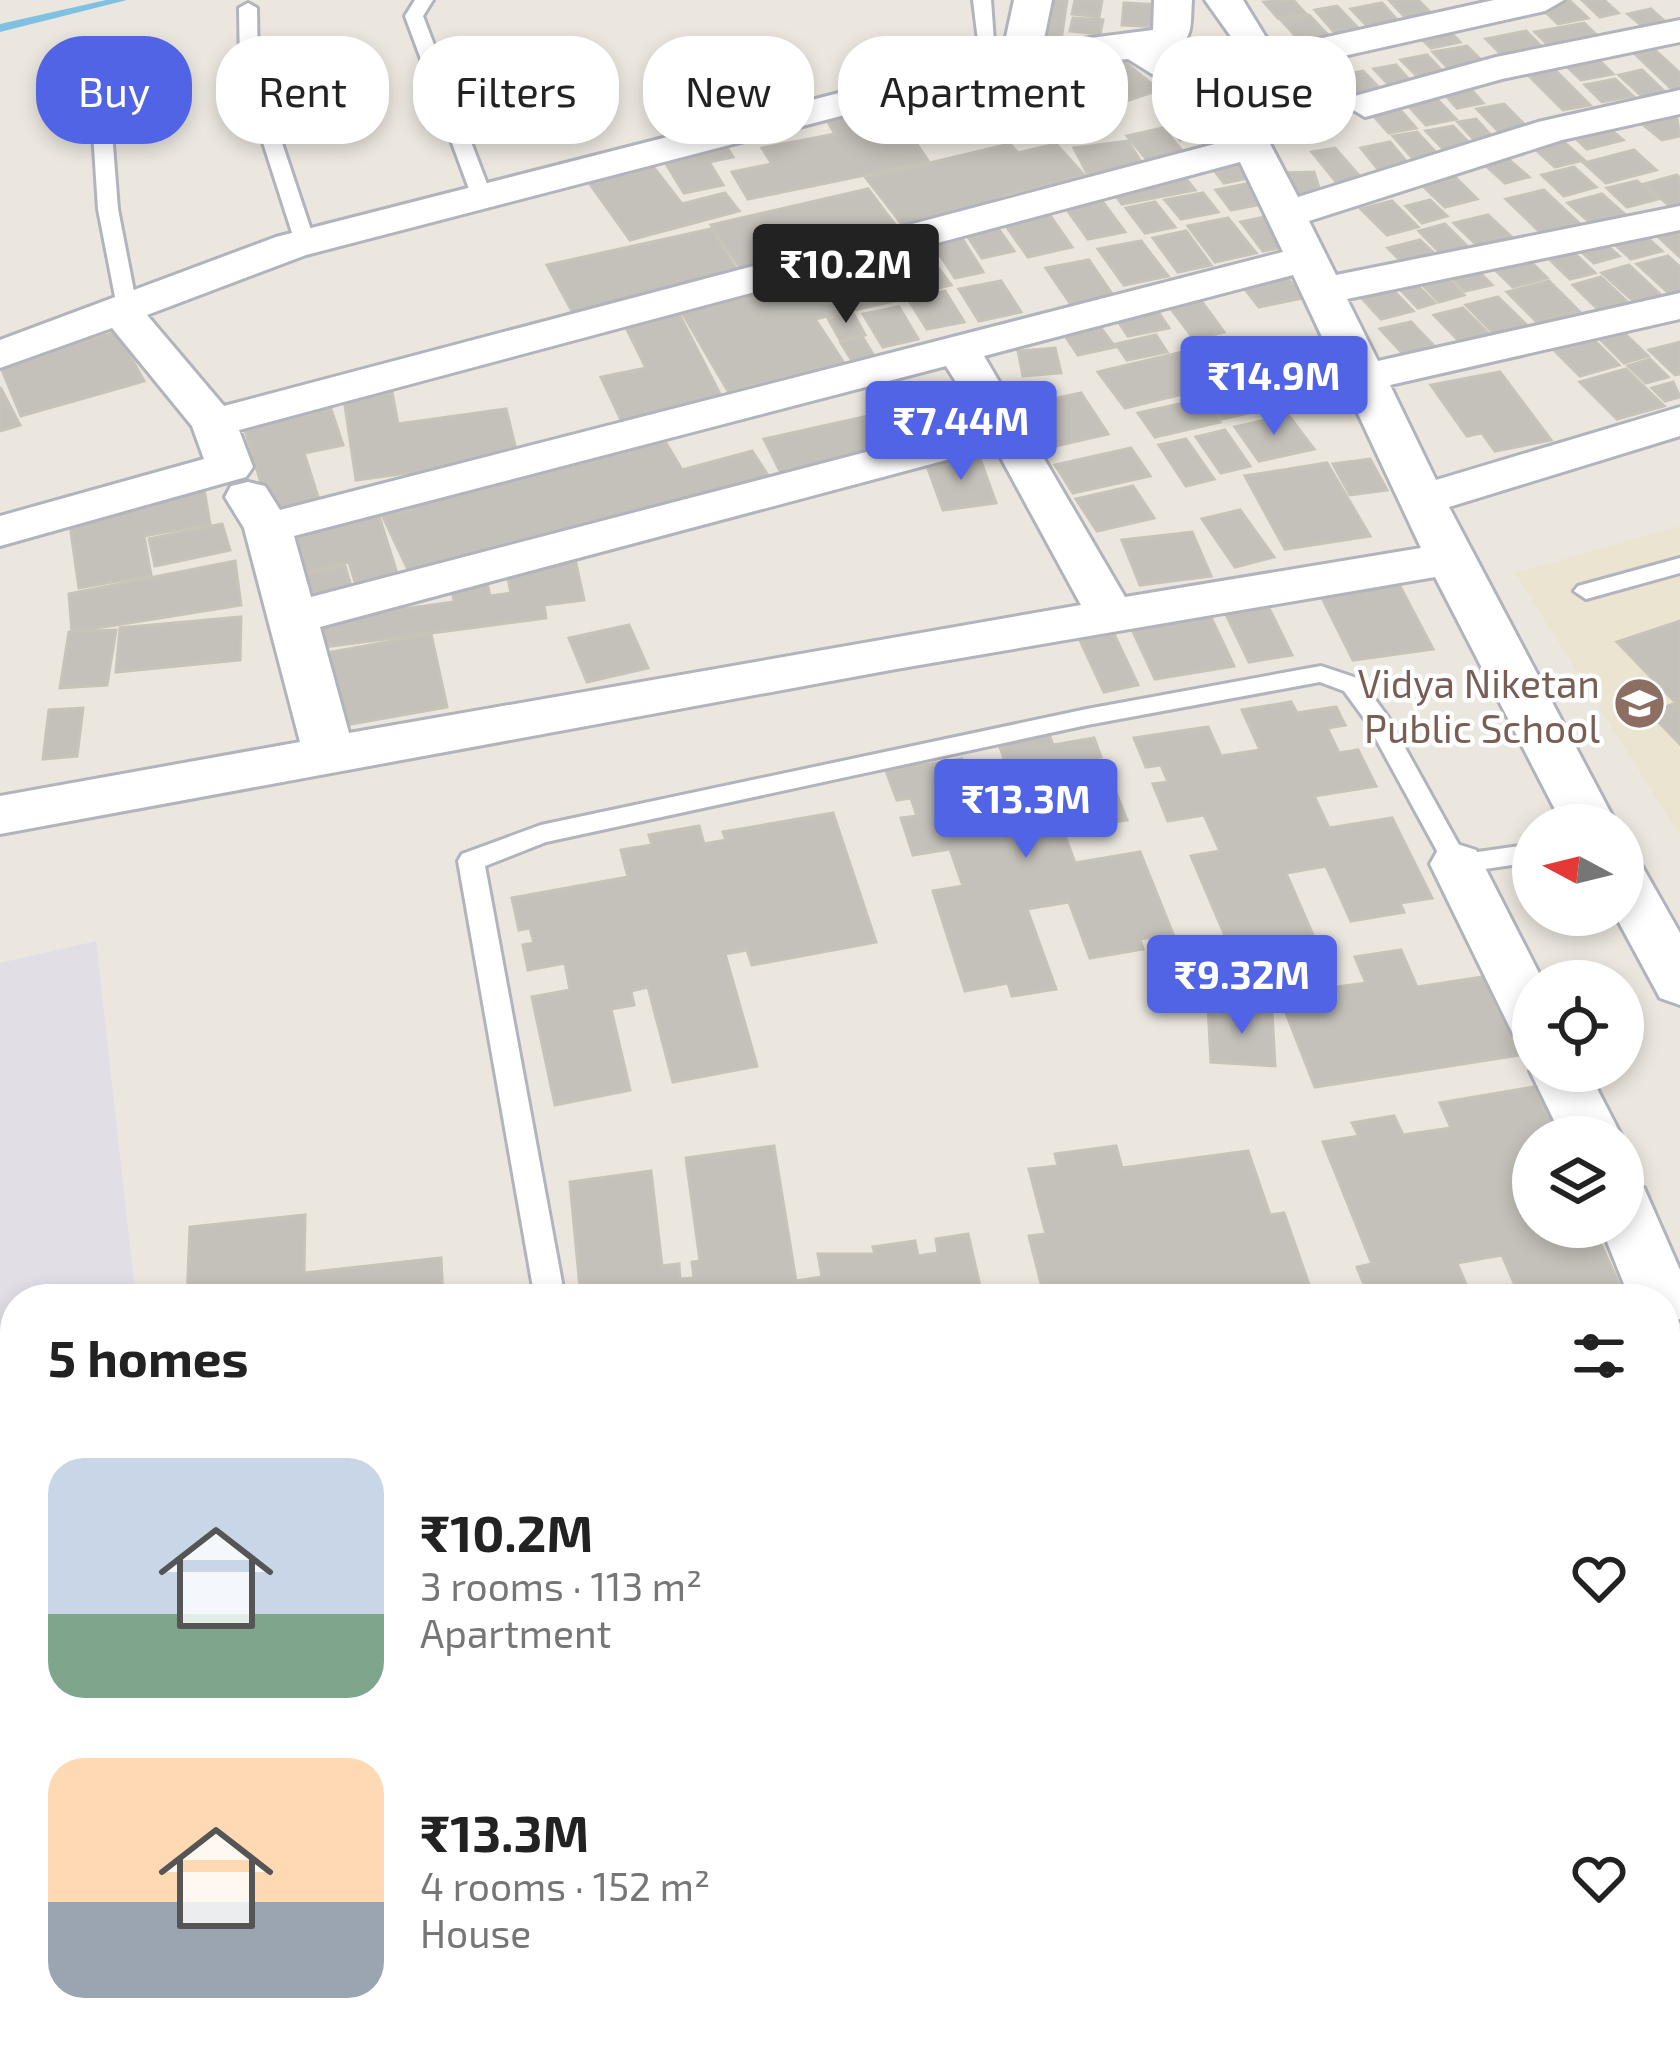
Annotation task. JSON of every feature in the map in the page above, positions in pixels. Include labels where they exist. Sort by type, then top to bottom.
[{"type":"street","points":[[1017,36],[1033,0]]},
{"type":"street","points":[[1128,48],[1171,37],[1173,0]]},
{"type":"street","points":[[1224,0],[1250,36]]},
{"type":"street","points":[[1350,36],[1438,10],[1544,0]]},
{"type":"street","points":[[1438,10],[1552,130]]},
{"type":"street","points":[[1365,105],[1496,69],[1680,32]]},
{"type":"street","points":[[1135,47],[1152,57]]},
{"type":"street","points":[[1285,215],[1552,130],[1680,102]]},
{"type":"street","points":[[0,355],[305,242],[838,105]]},
{"type":"street","points":[[0,531],[222,445],[1253,146],[1450,559],[1579,804]]},
{"type":"street","points":[[268,528],[957,348],[1314,275],[1680,218]]},
{"type":"street","points":[[1363,378],[1680,306]]},
{"type":"street","points":[[123,309],[222,445],[268,528],[330,757]]},
{"type":"street","points":[[957,348],[1008,429],[1111,616]]},
{"type":"street","points":[[1421,500],[1680,421]]},
{"type":"street","points":[[293,618],[1008,429]]},
{"type":"street","points":[[0,815],[1450,559]]},
{"type":"street","points":[[1457,864],[1512,975]]},
{"type":"street","points":[[1644,918],[1680,983]]},
{"type":"street","points":[[1640,1248],[1655,1284]]},
{"type":"lane","points":[[424,0],[414,16],[482,196]]},
{"type":"lane","points":[[982,0],[995,36]]},
{"type":"lane","points":[[248,8],[249,71],[305,242]]},
{"type":"lane","points":[[103,144],[123,309]]},
{"type":"lane","points":[[1586,591],[1680,565]]},
{"type":"lane","points":[[547,1284],[471,861],[541,833],[1087,717],[1322,674],[1352,686],[1376,717],[1457,864],[1512,856]]},
{"type":"shaded area","name":"Vidya Niketan Public School","points":[[1680,526],[1680,836],[1515,573]]},
{"type":"shaded area","points":[[96,941],[134,1284],[0,1284],[0,963]]},
{"type":"building","points":[[1046,0],[1067,0],[1062,36],[1040,36]]},
{"type":"building","points":[[1075,0],[1102,0],[1099,17],[1072,14]]},
{"type":"building","points":[[1293,0],[1305,13],[1278,18],[1264,2]]},
{"type":"building","points":[[1389,0],[1418,0],[1431,13],[1406,18]]},
{"type":"building","points":[[1569,0],[1588,18],[1558,24],[1538,5]]},
{"type":"building","points":[[1582,0],[1604,0],[1618,13],[1600,17]]},
{"type":"building","points":[[1124,3],[1163,5],[1161,27],[1122,25]]},
{"type":"building","points":[[1382,3],[1398,21],[1367,26],[1351,9]]},
{"type":"building","points":[[1337,6],[1359,29],[1336,34],[1315,10]]},
{"type":"building","points":[[1651,9],[1671,27],[1648,31],[1628,14]]},
{"type":"building","points":[[1309,15],[1329,36],[1296,36],[1281,20]]},
{"type":"building","points":[[1073,18],[1103,20],[1100,34],[1070,31]]},
{"type":"building","points":[[1584,23],[1603,41],[1553,50],[1535,32]]},
{"type":"building","points":[[1444,25],[1460,42],[1431,48],[1414,31]]},
{"type":"building","points":[[1526,31],[1541,46],[1501,54],[1486,39]]},
{"type":"building","points":[[1467,46],[1486,65],[1452,72],[1433,52]]},
{"type":"building","points":[[1656,51],[1680,73],[1680,87],[1672,89],[1636,55]]},
{"type":"building","points":[[1427,55],[1446,75],[1421,80],[1401,60]]},
{"type":"building","points":[[1597,58],[1613,74],[1581,80],[1564,64]]},
{"type":"building","points":[[1128,65],[1152,84],[1152,92],[1128,100]]},
{"type":"building","points":[[1396,65],[1413,84],[1392,88],[1374,69]]},
{"type":"building","points":[[1550,65],[1590,105],[1563,110],[1523,70]]},
{"type":"building","points":[[1642,70],[1665,92],[1643,97],[1619,75]]},
{"type":"building","points":[[1363,71],[1387,96],[1360,101],[1356,72]]},
{"type":"building","points":[[1615,79],[1633,96],[1602,102],[1585,85]]},
{"type":"building","points":[[1469,87],[1483,103],[1457,108],[1443,92]]},
{"type":"building","points":[[1432,94],[1456,119],[1426,125],[1403,100]]},
{"type":"building","points":[[1395,104],[1416,128],[1389,133],[1368,110]]},
{"type":"building","points":[[1504,104],[1529,129],[1502,135],[1477,109]]},
{"type":"building","points":[[1676,114],[1680,136],[1662,140],[1641,123]]},
{"type":"building","points":[[838,118],[838,144],[917,144],[929,162],[748,199],[732,172],[772,164],[762,148],[814,144],[814,138],[835,134],[827,120]]},
{"type":"building","points":[[1476,119],[1496,141],[1479,145],[1458,122]]},
{"type":"building","points":[[1604,124],[1623,140],[1587,149],[1569,132]]},
{"type":"building","points":[[1453,126],[1473,147],[1446,152],[1426,131]]},
{"type":"building","points":[[1152,130],[1152,144],[1176,144],[1184,153],[1148,161],[1128,136]]},
{"type":"building","points":[[1417,132],[1441,158],[1417,163],[1393,136]]},
{"type":"building","points":[[1562,140],[1584,160],[1555,167],[1533,147]]},
{"type":"building","points":[[1128,141],[1143,165],[1087,173],[1074,148]]},
{"type":"building","points":[[1390,142],[1411,167],[1381,173],[1361,148]]},
{"type":"building","points":[[1010,144],[1018,153],[1056,144],[1084,175],[1000,196],[1006,203],[905,228],[866,178]]},
{"type":"building","points":[[1335,148],[1362,179],[1338,184],[1312,152]]},
{"type":"building","points":[[728,149],[733,157],[709,162],[723,185],[684,193],[665,162]]},
{"type":"building","points":[[1634,150],[1656,170],[1606,183],[1584,163]]},
{"type":"building","points":[[1243,158],[1258,176],[1224,183],[1210,165]]},
{"type":"building","points":[[1508,159],[1529,177],[1505,183],[1485,165]]},
{"type":"building","points":[[651,164],[682,204],[725,193],[739,211],[630,240],[587,180]]},
{"type":"building","points":[[1574,167],[1596,187],[1564,196],[1542,175]]},
{"type":"building","points":[[1314,172],[1321,194],[1289,196],[1281,173]]},
{"type":"building","points":[[1182,174],[1195,190],[1122,204],[1110,188]]},
{"type":"building","points":[[1456,178],[1477,199],[1445,207],[1423,186]]},
{"type":"building","points":[[1680,178],[1679,214],[1644,184]]},
{"type":"building","points":[[1637,181],[1658,199],[1627,207],[1607,188]]},
{"type":"building","points":[[1251,183],[1267,203],[1231,210],[1216,190]]},
{"type":"building","points":[[868,189],[902,234],[746,277],[711,225]]},
{"type":"building","points":[[1544,190],[1580,224],[1542,234],[1506,199]]},
{"type":"building","points":[[1203,193],[1218,212],[1181,219],[1165,200]]},
{"type":"building","points":[[1602,194],[1629,218],[1595,227],[1568,203]]},
{"type":"building","points":[[1099,197],[1125,232],[1088,239],[1063,204]]},
{"type":"building","points":[[1430,200],[1447,216],[1422,223],[1406,206]]},
{"type":"building","points":[[1392,201],[1418,227],[1387,235],[1361,209]]},
{"type":"building","points":[[1155,202],[1175,227],[1145,233],[1126,208]]},
{"type":"building","points":[[1049,214],[1072,247],[1028,257],[1004,223]]},
{"type":"building","points":[[1488,215],[1516,241],[1482,250],[1454,223]]},
{"type":"building","points":[[1270,216],[1294,245],[1263,251],[1241,222]]},
{"type":"building","points":[[1228,218],[1256,253],[1215,262],[1188,226]]},
{"type":"building","points":[[995,224],[1014,251],[982,258],[964,231]]},
{"type":"building","points":[[1445,224],[1471,250],[1444,257],[1419,231]]},
{"type":"building","points":[[1680,228],[1680,257],[1654,233]]},
{"type":"building","points":[[711,229],[740,275],[573,313],[547,265]]},
{"type":"building","points":[[1186,231],[1211,265],[1178,272],[1153,238]]},
{"type":"building","points":[[1641,232],[1662,251],[1631,259],[1610,240]]},
{"type":"building","points":[[960,235],[983,272],[955,278],[931,241]]},
{"type":"building","points":[[1420,240],[1439,258],[1406,266],[1388,248]]},
{"type":"building","points":[[1601,240],[1619,256],[1594,263],[1576,247]]},
{"type":"building","points":[[1141,241],[1168,276],[1124,285],[1098,249]]},
{"type":"building","points":[[922,246],[951,285],[902,296],[874,257]]},
{"type":"building","points":[[1568,247],[1595,273],[1570,279],[1544,254]]},
{"type":"building","points":[[1668,256],[1680,267],[1680,294],[1672,296],[1637,264]]},
{"type":"building","points":[[1526,257],[1547,278],[1513,287],[1492,267]]},
{"type":"building","points":[[1089,260],[1112,294],[1070,303],[1046,268]]},
{"type":"building","points":[[1629,265],[1664,298],[1638,305],[1602,273]]},
{"type":"building","points":[[875,266],[898,300],[815,319],[844,363],[728,391],[680,309]]},
{"type":"building","points":[[1476,269],[1492,285],[1465,291],[1450,276]]},
{"type":"building","points":[[1444,274],[1464,295],[1439,302],[1419,281]]},
{"type":"building","points":[[1285,275],[1303,298],[1259,307],[1241,284]]},
{"type":"building","points":[[1601,277],[1633,307],[1604,315],[1573,285]]},
{"type":"building","points":[[1001,281],[1021,312],[979,321],[959,289]]},
{"type":"building","points":[[1549,281],[1579,311],[1537,322],[1507,292]]},
{"type":"building","points":[[1414,282],[1435,303],[1418,308],[1397,286]]},
{"type":"building","points":[[1391,288],[1413,311],[1381,319],[1360,296]]},
{"type":"building","points":[[945,291],[964,322],[927,329],[908,299]]},
{"type":"building","points":[[1498,297],[1534,332],[1501,341],[1466,305]]},
{"type":"building","points":[[1199,298],[1224,332],[1194,339],[1168,305]]},
{"type":"building","points":[[1154,306],[1169,328],[1128,336],[1113,314]]},
{"type":"building","points":[[899,307],[918,339],[883,347],[863,314]]},
{"type":"building","points":[[1463,308],[1492,337],[1463,345],[1434,315]]},
{"type":"building","points":[[677,310],[723,400],[622,422],[601,377],[646,368],[623,321]]},
{"type":"building","points":[[853,313],[865,335],[840,340],[828,318]]},
{"type":"building","points":[[1411,322],[1437,349],[1406,357],[1380,329]]},
{"type":"building","points":[[1098,324],[1115,347],[1078,355],[1062,331]]},
{"type":"building","points":[[117,332],[144,381],[21,416],[0,365]]},
{"type":"building","points":[[1623,332],[1648,356],[1624,363],[1599,338]]},
{"type":"building","points":[[1156,335],[1167,352],[1127,360],[1116,344]]},
{"type":"building","points":[[863,338],[876,359],[854,364],[841,343]]},
{"type":"building","points":[[1592,338],[1619,365],[1580,376],[1553,349]]},
{"type":"building","points":[[1680,342],[1680,374],[1675,375],[1649,350]]},
{"type":"building","points":[[1204,347],[1256,411],[1222,419],[1199,390],[1125,408],[1098,372]]},
{"type":"building","points":[[1055,348],[1061,373],[1023,376],[1018,351]]},
{"type":"building","points":[[1650,359],[1668,377],[1646,383],[1628,366]]},
{"type":"building","points":[[1626,369],[1664,406],[1617,419],[1580,382]]},
{"type":"building","points":[[1500,372],[1551,440],[1495,451],[1482,433],[1467,436],[1431,385]]},
{"type":"building","points":[[1673,382],[1680,397],[1665,401],[1652,388]]},
{"type":"building","points":[[0,387],[20,425],[0,431]]},
{"type":"building","points":[[392,392],[398,424],[506,409],[518,458],[356,480],[344,399]]},
{"type":"building","points":[[1081,393],[1108,434],[1042,449],[1015,407]]},
{"type":"building","points":[[1203,399],[1220,422],[1155,437],[1138,413]]},
{"type":"building","points":[[331,409],[343,445],[304,453],[320,503],[270,513],[244,427]]},
{"type":"building","points":[[900,409],[919,440],[780,471],[764,439]]},
{"type":"building","points":[[1288,415],[1314,449],[1259,461],[1235,427]]},
{"type":"building","points":[[1225,430],[1250,466],[1221,473],[1196,437]]},
{"type":"building","points":[[660,433],[682,470],[752,451],[773,483],[413,580],[383,517],[411,510],[406,499]]},
{"type":"building","points":[[1186,439],[1214,479],[1186,486],[1159,445]]},
{"type":"building","points":[[1131,448],[1150,476],[1073,493],[1055,465]]},
{"type":"building","points":[[979,456],[996,503],[943,510],[926,463]]},
{"type":"building","points":[[1370,459],[1387,490],[1350,495],[1333,464]]},
{"type":"building","points":[[1327,463],[1370,536],[1285,549],[1245,476]]},
{"type":"building","points":[[203,483],[210,524],[144,536],[151,575],[79,588],[69,518]]},
{"type":"building","points":[[1133,486],[1154,518],[1097,531],[1076,499]]},
{"type":"building","points":[[1240,510],[1274,557],[1235,567],[1202,519]]},
{"type":"building","points":[[379,516],[400,583],[358,592],[349,562],[301,573],[290,534]]},
{"type":"building","points":[[222,524],[230,550],[155,566],[149,539]]},
{"type":"building","points":[[1192,532],[1211,576],[1140,585],[1122,540]]},
{"type":"building","points":[[575,559],[584,600],[544,605],[546,618],[324,647],[322,620],[454,602],[451,583],[486,578],[490,596],[511,593],[506,568]]},
{"type":"building","points":[[235,561],[241,605],[72,632],[69,594]]},
{"type":"building","points":[[345,566],[353,593],[303,604],[296,576]]},
{"type":"building","points":[[1395,577],[1433,649],[1353,660],[1317,588]]},
{"type":"building","points":[[1264,598],[1292,655],[1249,662],[1221,604]]},
{"type":"building","points":[[1208,611],[1234,666],[1155,679],[1129,623]]},
{"type":"building","points":[[241,617],[240,660],[116,672],[120,628]]},
{"type":"building","points":[[1680,621],[1680,744],[1650,713],[1676,703],[1617,642]]},
{"type":"building","points":[[629,625],[648,668],[587,682],[569,638]]},
{"type":"building","points":[[116,630],[107,685],[60,688],[69,632]]},
{"type":"building","points":[[1112,630],[1138,685],[1104,692],[1078,636]]},
{"type":"building","points":[[431,634],[447,707],[334,727],[321,654]]},
{"type":"building","points":[[1291,702],[1297,713],[1336,707],[1345,725],[1327,728],[1339,753],[1358,750],[1376,786],[1314,796],[1329,828],[1392,818],[1432,898],[1400,903],[1404,912],[1351,921],[1326,866],[1286,873],[1320,951],[1278,958],[1273,945],[1232,952],[1191,856],[1220,851],[1204,815],[1168,821],[1153,784],[1168,782],[1161,765],[1146,767],[1134,738],[1208,727],[1221,756],[1260,750],[1242,710]]},
{"type":"building","points":[[83,708],[77,756],[43,759],[49,710]]},
{"type":"building","points":[[1049,734],[1053,745],[1094,738],[1101,757],[1083,760],[1092,786],[1112,783],[1127,820],[1063,830],[1075,863],[1140,852],[1173,934],[1140,939],[1143,949],[1090,958],[1069,902],[1027,909],[1056,989],[1012,996],[1008,983],[965,991],[933,891],[963,886],[950,849],[913,855],[901,818],[917,816],[911,798],[897,800],[886,771],[962,759],[973,789],[1013,783],[998,742]]},
{"type":"building","points":[[833,813],[876,942],[752,965],[747,950],[725,954],[757,1066],[673,1082],[648,987],[631,991],[634,1005],[611,1009],[630,1090],[555,1105],[532,997],[570,990],[565,963],[528,970],[523,945],[534,943],[530,928],[519,930],[512,898],[628,877],[621,850],[652,845],[649,835],[699,826],[704,844],[726,840],[723,832]]},
{"type":"building","points":[[1401,950],[1417,987],[1483,977],[1512,1040],[1512,1056],[1315,1087],[1279,995],[1366,983],[1355,957]]},
{"type":"building","points":[[1208,1007],[1272,1011],[1275,1066],[1211,1062]]},
{"type":"building","points":[[1512,1091],[1536,1092],[1548,1116],[1512,1116],[1512,1248],[1603,1248],[1619,1284],[1515,1284],[1502,1255],[1457,1263],[1466,1284],[1364,1284],[1357,1267],[1372,1264],[1323,1142],[1359,1136],[1352,1123],[1394,1116],[1403,1135],[1451,1128],[1440,1103]]},
{"type":"building","points":[[774,1146],[796,1281],[822,1277],[818,1254],[875,1254],[873,1247],[915,1241],[918,1256],[938,1253],[936,1239],[968,1234],[980,1284],[580,1284],[570,1182],[651,1171],[662,1266],[679,1264],[680,1279],[694,1278],[692,1262],[700,1261],[686,1158]]},
{"type":"building","points":[[1116,1146],[1122,1168],[1248,1151],[1270,1215],[1284,1213],[1309,1284],[1041,1284],[1029,1236],[1046,1234],[1029,1169],[1058,1166],[1055,1154]]},
{"type":"building","points":[[305,1215],[304,1273],[441,1258],[442,1284],[188,1284],[190,1227]]},
{"type":"waterway","points":[[0,28],[121,0]]},
{"type":"place","name":"Vidya Niketan Public School","points":[[1639,704]]}]
